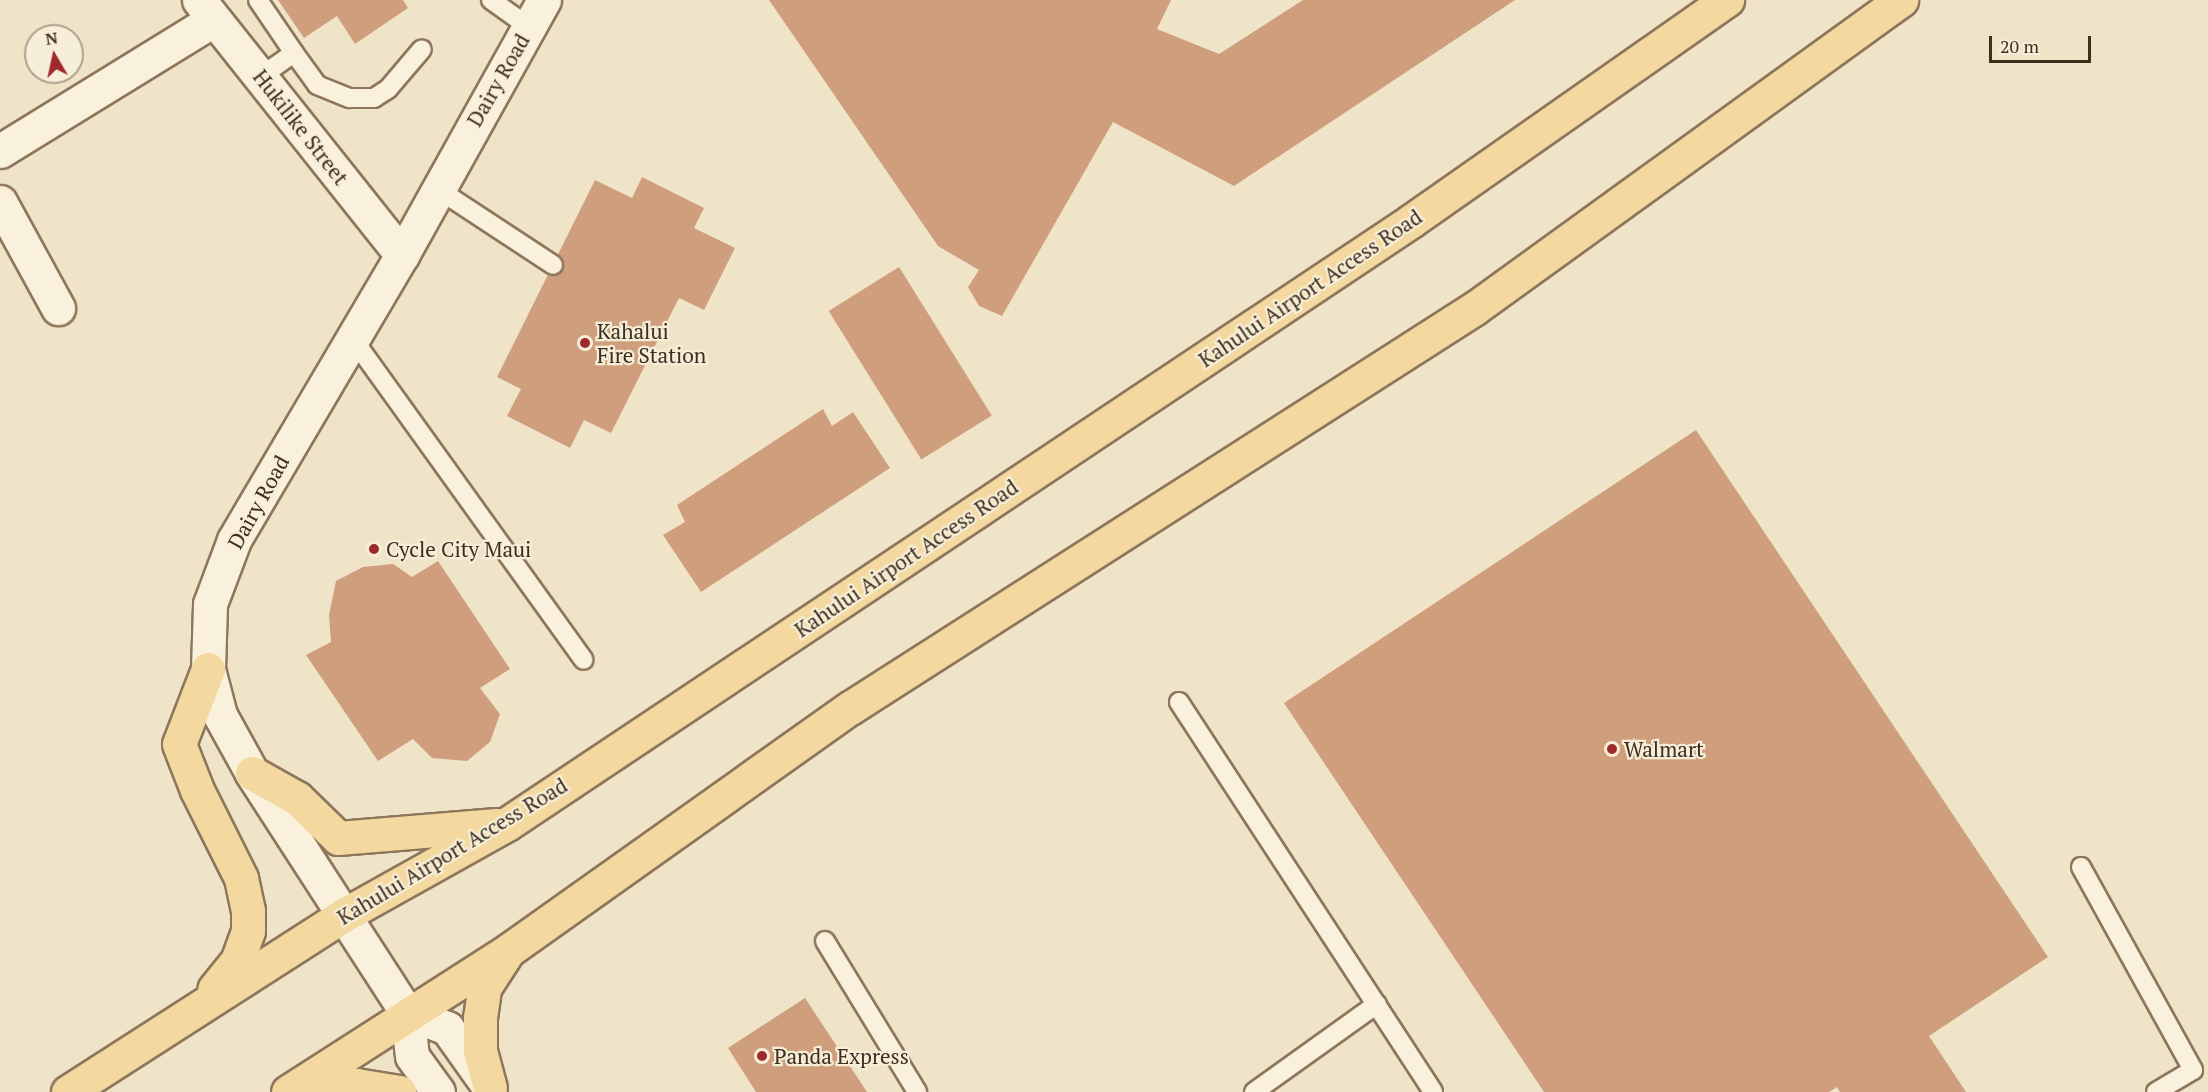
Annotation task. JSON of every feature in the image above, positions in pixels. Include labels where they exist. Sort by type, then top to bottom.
[{"type":"main road","name":"Kahului Airport Access Road","points":[[68,1092],[344,915],[507,824],[1411,221],[1727,0]]},
{"type":"main road","points":[[288,1092],[509,950],[850,708],[1475,308],[1901,0]]},
{"type":"main road","points":[[0,151],[206,10]]},
{"type":"main road","name":"Hukilike Street","points":[[206,10],[262,75],[402,255]]},
{"type":"main road","name":"Dairy Road","points":[[408,1013],[252,772],[220,715],[208,669],[210,603],[234,540],[402,255],[436,188],[536,14]]},
{"type":"main road","points":[[0,202],[58,308]]},
{"type":"main road","points":[[160,1031],[221,983],[237,961],[248,932],[242,878],[197,790],[179,744],[208,669]]},
{"type":"main road","points":[[252,772],[297,798],[338,838],[507,824]]},
{"type":"main road","points":[[491,1090],[480,1051],[484,988],[509,950]]},
{"type":"main road","points":[[408,1013],[447,1028],[491,1090]]},
{"type":"main road","points":[[408,1013],[412,1056],[438,1092]]},
{"type":"main road","points":[[319,1092],[334,1086],[356,1085],[399,1092]]},
{"type":"lane","points":[[258,0],[317,84],[350,98],[374,98],[388,89],[422,49]]},
{"type":"lane","points":[[491,0],[536,14]]},
{"type":"lane","points":[[262,75],[294,53]]},
{"type":"lane","points":[[436,188],[553,265]]},
{"type":"lane","points":[[353,339],[584,660]]},
{"type":"lane","points":[[1179,702],[1433,1092]]},
{"type":"lane","points":[[2081,867],[2193,1070],[2156,1092]]},
{"type":"lane","points":[[825,941],[917,1092]]},
{"type":"lane","points":[[1254,1092],[1377,1004]]},
{"type":"building","points":[[278,0],[403,0],[408,8],[355,44],[337,16],[304,38]]},
{"type":"building","points":[[769,0],[1171,0],[1157,29],[1219,54],[1303,0],[1515,0],[1234,186],[1113,122],[1002,316],[979,306],[968,287],[979,270],[938,246]]},
{"type":"building","name":"Kahalui Fire Station","points":[[642,177],[704,208],[694,228],[735,248],[704,310],[679,298],[611,433],[584,420],[570,448],[507,416],[521,389],[497,377],[595,180],[632,198]]},
{"type":"building","points":[[899,267],[992,415],[921,459],[829,311]]},
{"type":"building","points":[[823,409],[832,426],[853,412],[890,468],[701,592],[663,535],[685,522],[677,505]]},
{"type":"building","name":"Walmart","points":[[1696,430],[2048,957],[1929,1036],[1966,1092],[1840,1092],[1837,1087],[1829,1092],[1544,1092],[1284,703]]},
{"type":"building","points":[[438,561],[510,669],[480,688],[500,714],[490,742],[467,761],[432,758],[413,739],[378,761],[306,655],[331,642],[329,615],[336,581],[363,567],[393,564],[412,577]]},
{"type":"building","points":[[805,998],[867,1092],[756,1092],[728,1048]]},
{"type":"place","name":"Kahalui Fire Station","points":[[585,343]]},
{"type":"place","name":"Cycle City Maui","points":[[374,549]]},
{"type":"place","name":"Walmart","points":[[1612,749]]},
{"type":"place","name":"Panda Express","points":[[762,1056]]}]
